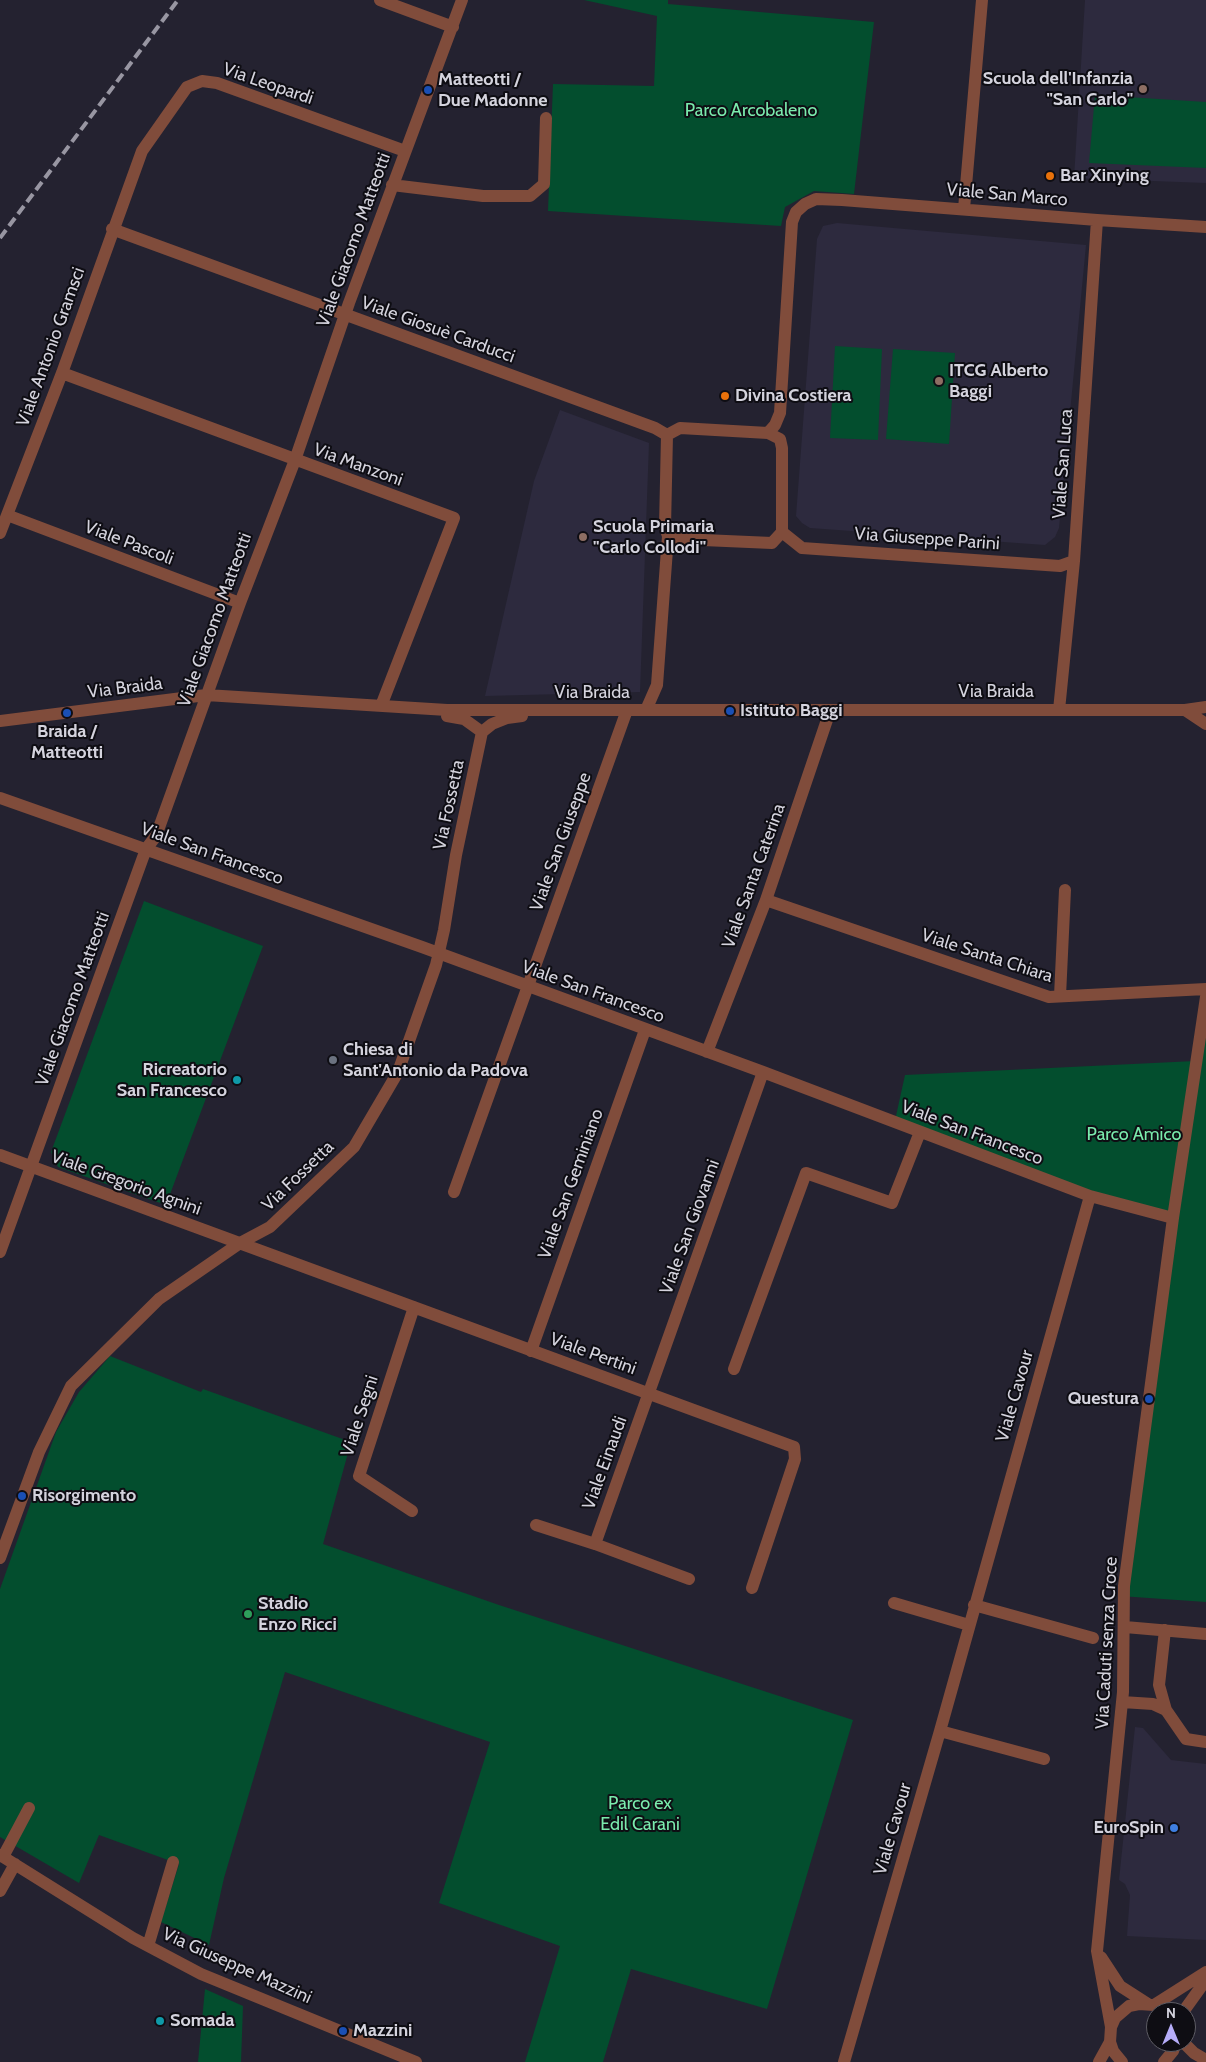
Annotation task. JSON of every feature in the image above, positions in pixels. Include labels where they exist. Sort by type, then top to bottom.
[{"type":"street","points":[[380,0],[453,27]]},
{"type":"street","name":"Viale Giacomo Matteotti","points":[[0,1252],[146,849],[156,836],[206,695],[294,460],[344,315],[462,0]]},
{"type":"street","points":[[964,209],[982,0]]},
{"type":"street","name":"Via Leopardi","points":[[112,229],[142,151],[187,87],[202,81],[217,83],[405,151]]},
{"type":"street","points":[[392,185],[483,196],[530,196],[544,184],[546,118]]},
{"type":"street","name":"Viale San Marco","points":[[768,434],[776,425],[780,413],[792,222],[796,212],[805,204],[816,199],[1206,226]]},
{"type":"street","name":"Viale San Luca","points":[[1059,710],[1074,561],[1098,220]]},
{"type":"street","name":"Viale Giosuè Carducci","points":[[112,229],[646,425],[667,435]]},
{"type":"street","name":"Viale Antonio Gramsci","points":[[0,533],[62,373],[112,229]]},
{"type":"street","name":"Via Manzoni","points":[[62,373],[454,518],[381,706]]},
{"type":"street","points":[[646,710],[657,685],[668,536],[665,527],[667,435],[680,428],[768,434],[780,439],[782,448],[782,532],[772,544],[680,539],[668,536]]},
{"type":"street","name":"Viale Pascoli","points":[[7,515],[240,603]]},
{"type":"street","name":"Via Giuseppe Parini","points":[[782,532],[802,548],[1060,566],[1074,561]]},
{"type":"street","name":"Via Braida","points":[[0,721],[206,695],[381,706],[529,710],[1185,710],[1206,707]]},
{"type":"street","points":[[425,708],[431,714],[464,719],[482,732],[492,724],[507,718],[521,716],[529,710]]},
{"type":"street","name":"Viale San Giuseppe","points":[[454,1192],[627,710]]},
{"type":"street","points":[[1185,710],[1206,724]]},
{"type":"street","name":"Viale Santa Caterina","points":[[707,1052],[766,900],[830,711]]},
{"type":"street","name":"Via Fossetta","points":[[0,1558],[39,1452],[71,1386],[159,1298],[240,1243],[270,1227],[354,1147],[398,1072],[439,954],[456,855],[482,732]]},
{"type":"street","name":"Viale San Francesco","points":[[0,798],[528,986],[763,1072],[1090,1196],[1173,1218]]},
{"type":"street","points":[[1060,996],[1065,890]]},
{"type":"street","name":"Viale Santa Chiara","points":[[766,900],[1049,997],[1206,990]]},
{"type":"street","name":"Via Caduti senza Croce","points":[[1111,2027],[1098,1951],[1122,1702],[1125,1627],[1124,1586],[1173,1218],[1206,997]]},
{"type":"street","name":"Viale San Geminiano","points":[[531,1351],[645,1030]]},
{"type":"street","name":"Viale San Giovanni","points":[[649,1394],[763,1072]]},
{"type":"street","points":[[734,1369],[806,1173],[892,1203],[920,1132]]},
{"type":"street","name":"Viale Gregorio Agnini","points":[[0,1155],[240,1243]]},
{"type":"street","name":"Viale Cavour","points":[[844,2062],[940,1731],[1090,1196]]},
{"type":"street","name":"Viale Pertini","points":[[240,1243],[794,1447],[795,1459],[752,1588]]},
{"type":"street","name":"Viale Segni","points":[[412,1511],[359,1476],[414,1307]]},
{"type":"street","name":"Viale Einaudi","points":[[595,1544],[649,1394]]},
{"type":"street","points":[[536,1525],[595,1544],[688,1579]]},
{"type":"street","points":[[894,1603],[969,1625]]},
{"type":"street","points":[[974,1605],[1093,1638]]},
{"type":"street","points":[[1125,1627],[1206,1634]]},
{"type":"street","points":[[1165,1630],[1159,1684],[1166,1710],[1186,1739],[1206,1742]]},
{"type":"street","points":[[1122,1702],[1153,1704],[1166,1710]]},
{"type":"street","points":[[940,1731],[1044,1759]]},
{"type":"street","points":[[2,1856],[29,1808]]},
{"type":"street","name":"Via Giuseppe Mazzini","points":[[2,1856],[148,1946],[202,1974],[416,2062]]},
{"type":"street","points":[[148,1946],[173,1862]]},
{"type":"street","points":[[0,1891],[15,1864]]},
{"type":"street","points":[[1098,1951],[1120,1986],[1147,2002]]},
{"type":"street","points":[[1163,2002],[1206,1972]]},
{"type":"street","points":[[1190,2002],[1206,1980]]},
{"type":"street","points":[[1122,2062],[1113,2051],[1110,2042],[1111,2027],[1115,2018],[1129,2006],[1146,2007]]},
{"type":"street","points":[[1099,2062],[1110,2042]]},
{"type":"street","points":[[1164,2062],[1172,2052]]},
{"type":"street","points":[[1193,2052],[1206,2060]]},
{"type":"shaded area","name":"Scuola dell'Infanzia \"San Carlo\"","points":[[1085,0],[1206,0],[1206,183],[1074,178]]},
{"type":"shaded area","name":"ITCG Alberto Baggi","points":[[837,223],[1086,245],[1059,528],[1055,537],[1045,545],[810,528],[796,516],[817,239],[823,226]]},
{"type":"shaded area","name":"Scuola Primaria \"Carlo Collodi\"","points":[[560,410],[649,443],[640,692],[485,696],[534,481]]},
{"type":"shaded area","name":"EuroSpin","points":[[1135,1727],[1143,1728],[1171,1760],[1206,1764],[1206,1940],[1127,1936],[1130,1895],[1125,1884],[1119,1880]]},
{"type":"green space","name":"Parco Arcobaleno","points":[[584,0],[668,0],[668,4],[874,22],[854,194],[814,191],[785,207],[781,226],[548,211],[553,84],[654,86],[657,16]]},
{"type":"green space","points":[[1095,95],[1206,102],[1206,168],[1089,163]]},
{"type":"green space","points":[[835,346],[882,349],[878,440],[830,438]]},
{"type":"green space","points":[[893,349],[955,353],[949,444],[886,439]]},
{"type":"green space","points":[[144,901],[263,946],[166,1205],[58,1167],[51,1152]]},
{"type":"green space","name":"Parco Amico","points":[[1206,983],[1206,1602],[1120,1596],[1168,1222],[894,1125],[905,1075],[1195,1061]]},
{"type":"green space","name":"Parco ex Edil Carani","points":[[110,1356],[201,1392],[203,1389],[351,1442],[323,1544],[499,1605],[853,1720],[767,2009],[631,1969],[603,2062],[525,2062],[560,1946],[439,1903],[490,1742],[285,1672],[224,1878],[209,1945],[161,1922],[179,1864],[99,1835],[79,1883],[0,1837],[0,1589],[56,1432],[79,1392]]},
{"type":"green space","points":[[205,1989],[243,2006],[241,2062],[198,2062]]},
{"type":"railway","points":[[0,238],[178,0]]},
{"type":"place","name":"Scuola dell'Infanzia \"San Carlo\"","points":[[1143,89]]},
{"type":"place","name":"Matteotti / Due Madonne","points":[[428,90]]},
{"type":"place","name":"Bar Xinying","points":[[1050,176]]},
{"type":"place","name":"ITCG Alberto Baggi","points":[[939,381]]},
{"type":"place","name":"Divina Costiera","points":[[725,396]]},
{"type":"place","name":"Scuola Primaria \"Carlo Collodi\"","points":[[583,537]]},
{"type":"place","name":"Istituto Baggi","points":[[730,711]]},
{"type":"place","name":"Braida / Matteotti","points":[[67,713]]},
{"type":"place","name":"Chiesa di Sant'Antonio da Padova","points":[[333,1060]]},
{"type":"place","name":"Ricreatorio San Francesco","points":[[237,1080]]},
{"type":"place","name":"Questura","points":[[1149,1399]]},
{"type":"place","name":"Risorgimento","points":[[22,1496]]},
{"type":"place","name":"Stadio Enzo Ricci","points":[[248,1614]]},
{"type":"place","name":"EuroSpin","points":[[1174,1828]]},
{"type":"place","name":"Somada","points":[[160,2021]]},
{"type":"place","name":"Mazzini","points":[[343,2031]]}]
